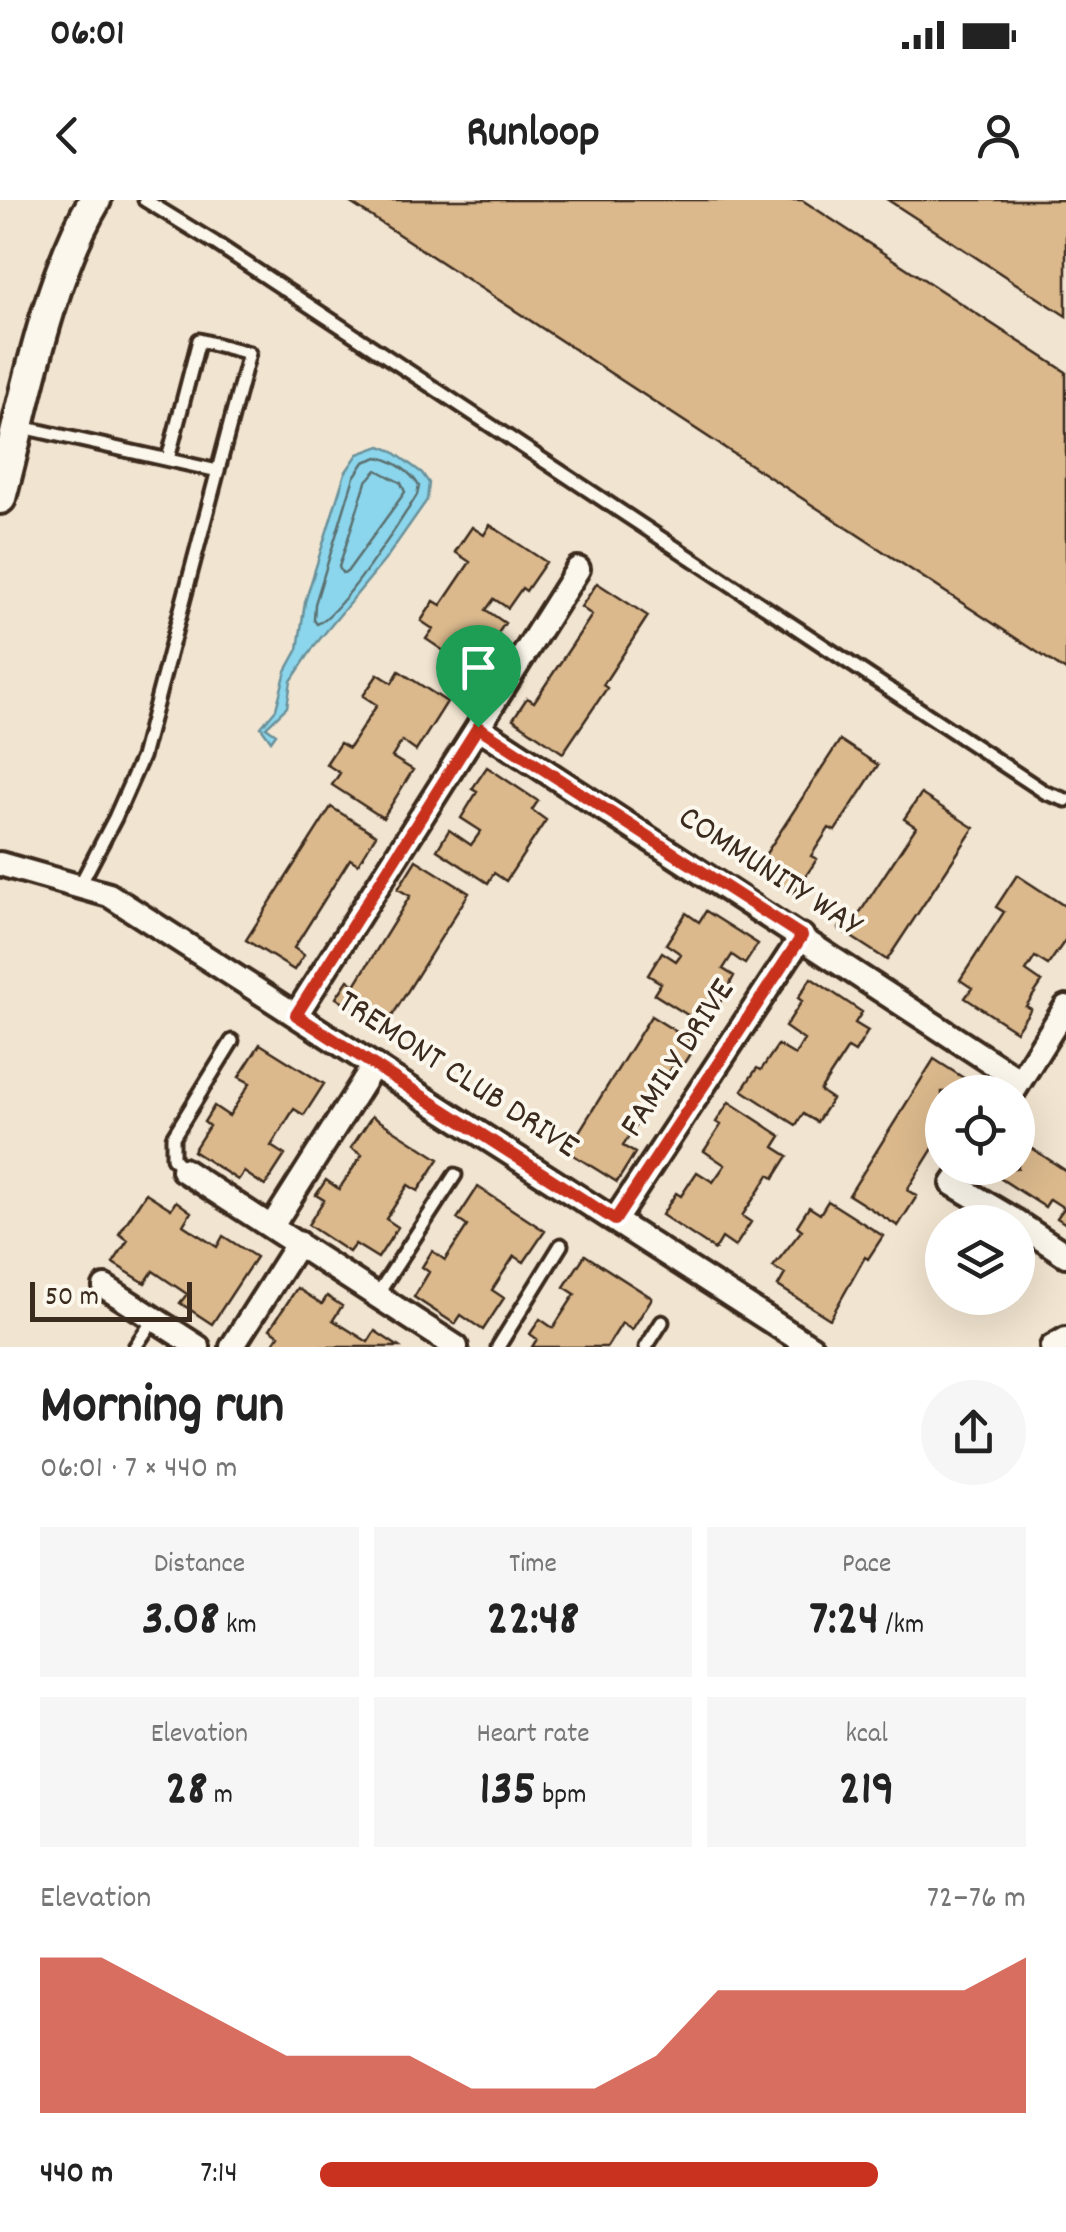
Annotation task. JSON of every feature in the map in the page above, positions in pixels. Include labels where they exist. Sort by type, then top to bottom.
[{"type":"street","points":[[0,498],[56,289],[80,225],[94,200]]},
{"type":"street","points":[[296,1015],[578,569]]},
{"type":"street","name":"COMMUNITY WAY","points":[[478,727],[802,936],[999,1075]]},
{"type":"street","name":"TREMONT CLUB DRIVE","points":[[0,864],[109,895],[811,1347]]},
{"type":"street","name":"FAMILY DRIVE","points":[[615,1220],[802,936]]},
{"type":"street","points":[[1024,1075],[1066,1007]]},
{"type":"street","points":[[272,1226],[374,1064]]},
{"type":"street","points":[[183,1170],[456,1347]]},
{"type":"street","points":[[970,1185],[995,1205]]},
{"type":"street","points":[[1035,1234],[1066,1255]]},
{"type":"street","points":[[232,1347],[298,1243]]},
{"type":"street","points":[[106,1288],[198,1347]]},
{"type":"street","points":[[1052,1347],[1066,1339]]},
{"type":"lane","points":[[145,200],[216,243],[1046,793],[1066,800]]},
{"type":"lane","points":[[80,885],[142,758],[249,353],[200,340],[168,459]]},
{"type":"lane","points":[[19,426],[218,471]]},
{"type":"lane","points":[[183,1170],[173,1158],[173,1137],[232,1041]]},
{"type":"lane","points":[[377,1295],[455,1174]]},
{"type":"lane","points":[[498,1347],[561,1245]]},
{"type":"lane","points":[[135,1347],[154,1319]]},
{"type":"lane","points":[[646,1347],[662,1322]]},
{"type":"water","points":[[380,446],[422,473],[429,483],[427,500],[291,681],[287,707],[266,727],[276,734],[271,741],[261,727],[276,709],[286,671],[298,649],[305,602],[345,473],[358,454]]},
{"type":"building","points":[[346,200],[802,200],[1066,372],[1066,671]]},
{"type":"building","points":[[888,200],[1066,200],[1066,316]]},
{"type":"building","points":[[490,525],[546,562],[526,591],[522,588],[508,608],[494,599],[486,610],[505,623],[488,648],[493,652],[478,674],[426,639],[433,629],[421,621],[434,601],[441,605],[470,562],[455,552],[472,527],[484,535]]},
{"type":"building","points":[[597,583],[648,616],[603,685],[607,688],[563,753],[513,719],[527,698],[534,702],[592,615],[581,607]]},
{"type":"building","points":[[399,671],[447,702],[416,751],[402,741],[392,757],[413,770],[383,818],[332,785],[340,773],[326,764],[340,743],[349,748],[377,705],[363,696],[378,674],[392,683]]},
{"type":"building","points":[[840,740],[878,765],[835,831],[829,828],[811,856],[817,859],[794,894],[756,869]]},
{"type":"building","points":[[487,767],[538,801],[532,810],[546,820],[506,881],[494,873],[488,883],[437,850],[449,830],[471,845],[481,831],[461,818],[477,792],[472,789]]},
{"type":"building","points":[[921,794],[974,828],[887,960],[839,929],[850,912],[857,917],[916,827],[904,819]]},
{"type":"building","points":[[331,807],[376,835],[358,864],[350,859],[294,948],[304,955],[294,970],[246,940]]},
{"type":"building","points":[[416,860],[469,893],[384,1029],[336,998],[348,980],[355,985],[410,896],[398,889]]},
{"type":"building","points":[[1017,875],[1066,907],[1066,939],[1048,965],[1035,957],[1026,971],[1042,982],[1016,1031],[965,998],[972,988],[960,980],[1004,912],[996,907]]},
{"type":"building","points":[[706,911],[758,944],[745,964],[732,955],[723,969],[734,976],[707,1027],[654,994],[661,983],[648,975],[662,952],[676,961],[681,954],[666,944],[686,913],[699,922]]},
{"type":"building","points":[[811,978],[862,1012],[855,1023],[868,1031],[855,1052],[848,1048],[820,1091],[832,1099],[817,1122],[803,1114],[796,1125],[742,1090],[778,1045],[795,1055],[804,1040],[785,1027]]},
{"type":"building","points":[[651,1016],[696,1044],[681,1068],[674,1064],[623,1146],[635,1153],[617,1182],[567,1151]]},
{"type":"building","points":[[260,1044],[324,1084],[304,1115],[294,1109],[271,1146],[285,1155],[265,1186],[244,1172],[238,1180],[193,1151],[209,1126],[204,1122],[214,1106],[229,1116],[250,1083],[239,1077]]},
{"type":"building","points":[[934,1059],[959,1075],[925,1075],[925,1161],[907,1190],[917,1196],[898,1226],[849,1195]]},
{"type":"building","points":[[729,1102],[781,1136],[774,1147],[788,1156],[774,1178],[769,1175],[742,1216],[751,1222],[735,1247],[722,1238],[715,1250],[662,1215],[676,1193],[681,1196],[697,1172],[713,1182],[725,1165],[704,1151],[721,1125],[716,1122]]},
{"type":"building","points":[[372,1116],[439,1159],[418,1191],[408,1185],[386,1219],[398,1227],[378,1258],[355,1244],[349,1252],[308,1225],[324,1200],[316,1195],[326,1180],[339,1189],[362,1155],[351,1148]]},
{"type":"building","points":[[1035,1150],[1066,1171],[1066,1224],[1057,1218],[1064,1208],[1050,1199],[1045,1207],[1011,1185],[1035,1185]]},
{"type":"building","points":[[478,1187],[545,1231],[524,1262],[514,1256],[492,1290],[504,1298],[483,1330],[461,1315],[455,1324],[414,1297],[429,1272],[422,1267],[432,1251],[445,1260],[467,1226],[457,1219]]},
{"type":"building","points":[[146,1193],[171,1209],[176,1201],[191,1212],[183,1225],[217,1247],[223,1236],[256,1257],[212,1324],[180,1303],[187,1294],[153,1271],[145,1283],[113,1263],[128,1240],[119,1234]]},
{"type":"building","points":[[828,1201],[883,1236],[868,1259],[865,1257],[830,1319],[778,1286],[785,1274],[773,1267],[802,1230],[797,1226],[809,1207],[820,1214]]},
{"type":"building","points":[[585,1255],[652,1298],[632,1330],[622,1323],[607,1347],[532,1347],[537,1339],[530,1334],[540,1319],[553,1328],[575,1294],[564,1287]]},
{"type":"building","points":[[297,1288],[322,1304],[327,1296],[342,1306],[333,1320],[368,1342],[375,1331],[399,1347],[271,1347],[279,1335],[270,1329]]},
{"type":"route","points":[[478,727],[802,936],[615,1220],[296,1015],[478,727]]}]
